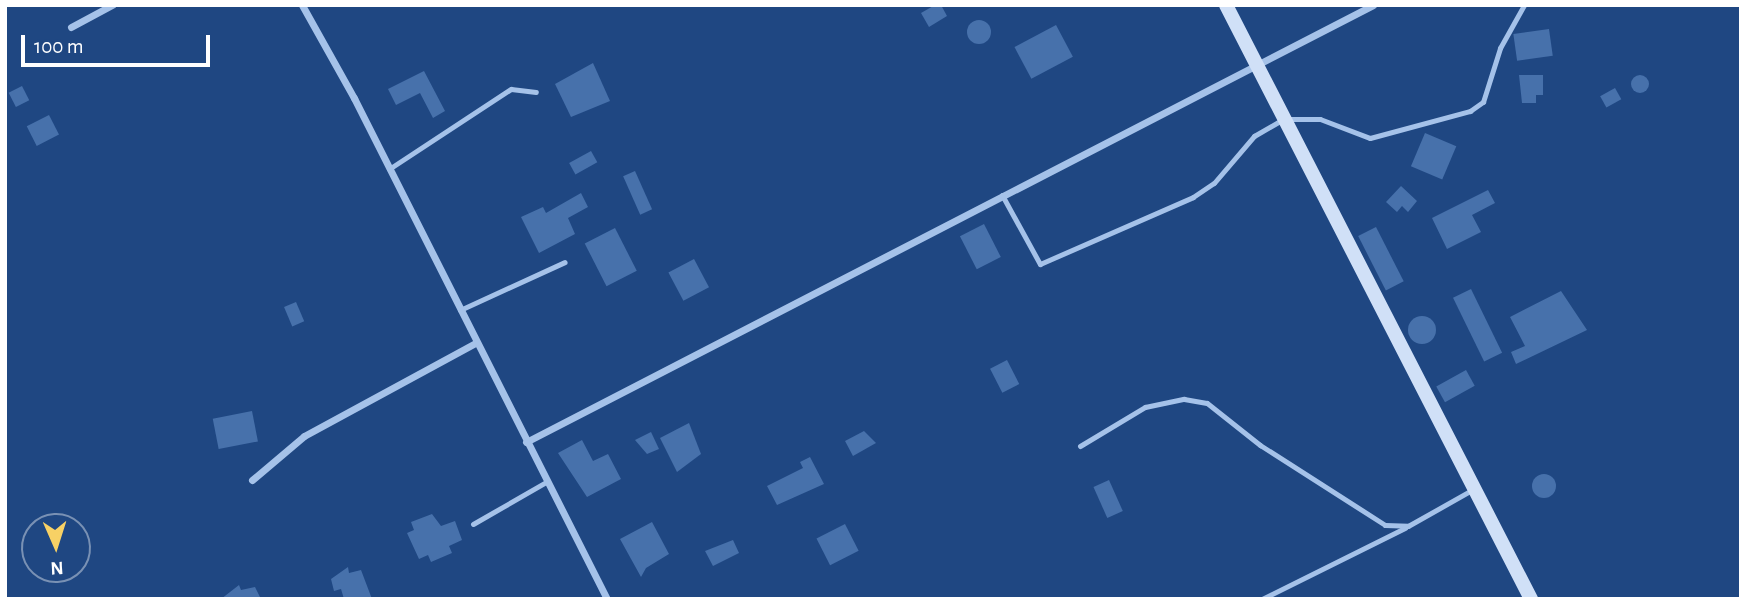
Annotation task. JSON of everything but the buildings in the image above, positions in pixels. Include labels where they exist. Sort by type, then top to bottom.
[{"type":"street","points":[[71,27],[112,5]]},
{"type":"street","points":[[302,5],[389,169],[607,599]]},
{"type":"street","points":[[1226,5],[1531,599]]},
{"type":"street","points":[[526,442],[1373,5]]},
{"type":"street","points":[[252,480],[304,436],[475,343]]},
{"type":"lane","points":[[1002,195],[1040,264],[1193,198],[1214,183],[1254,136],[1284,119],[1320,119],[1370,138],[1478,108],[1507,33],[1524,5]]},
{"type":"lane","points":[[389,169],[511,89],[520,85],[536,92]]},
{"type":"lane","points":[[460,310],[565,262]]},
{"type":"lane","points":[[1080,446],[1145,407],[1184,399],[1207,403],[1371,517],[1385,525],[1408,526]]},
{"type":"lane","points":[[473,524],[546,482]]},
{"type":"lane","points":[[1262,599],[1408,526],[1475,489]]}]
